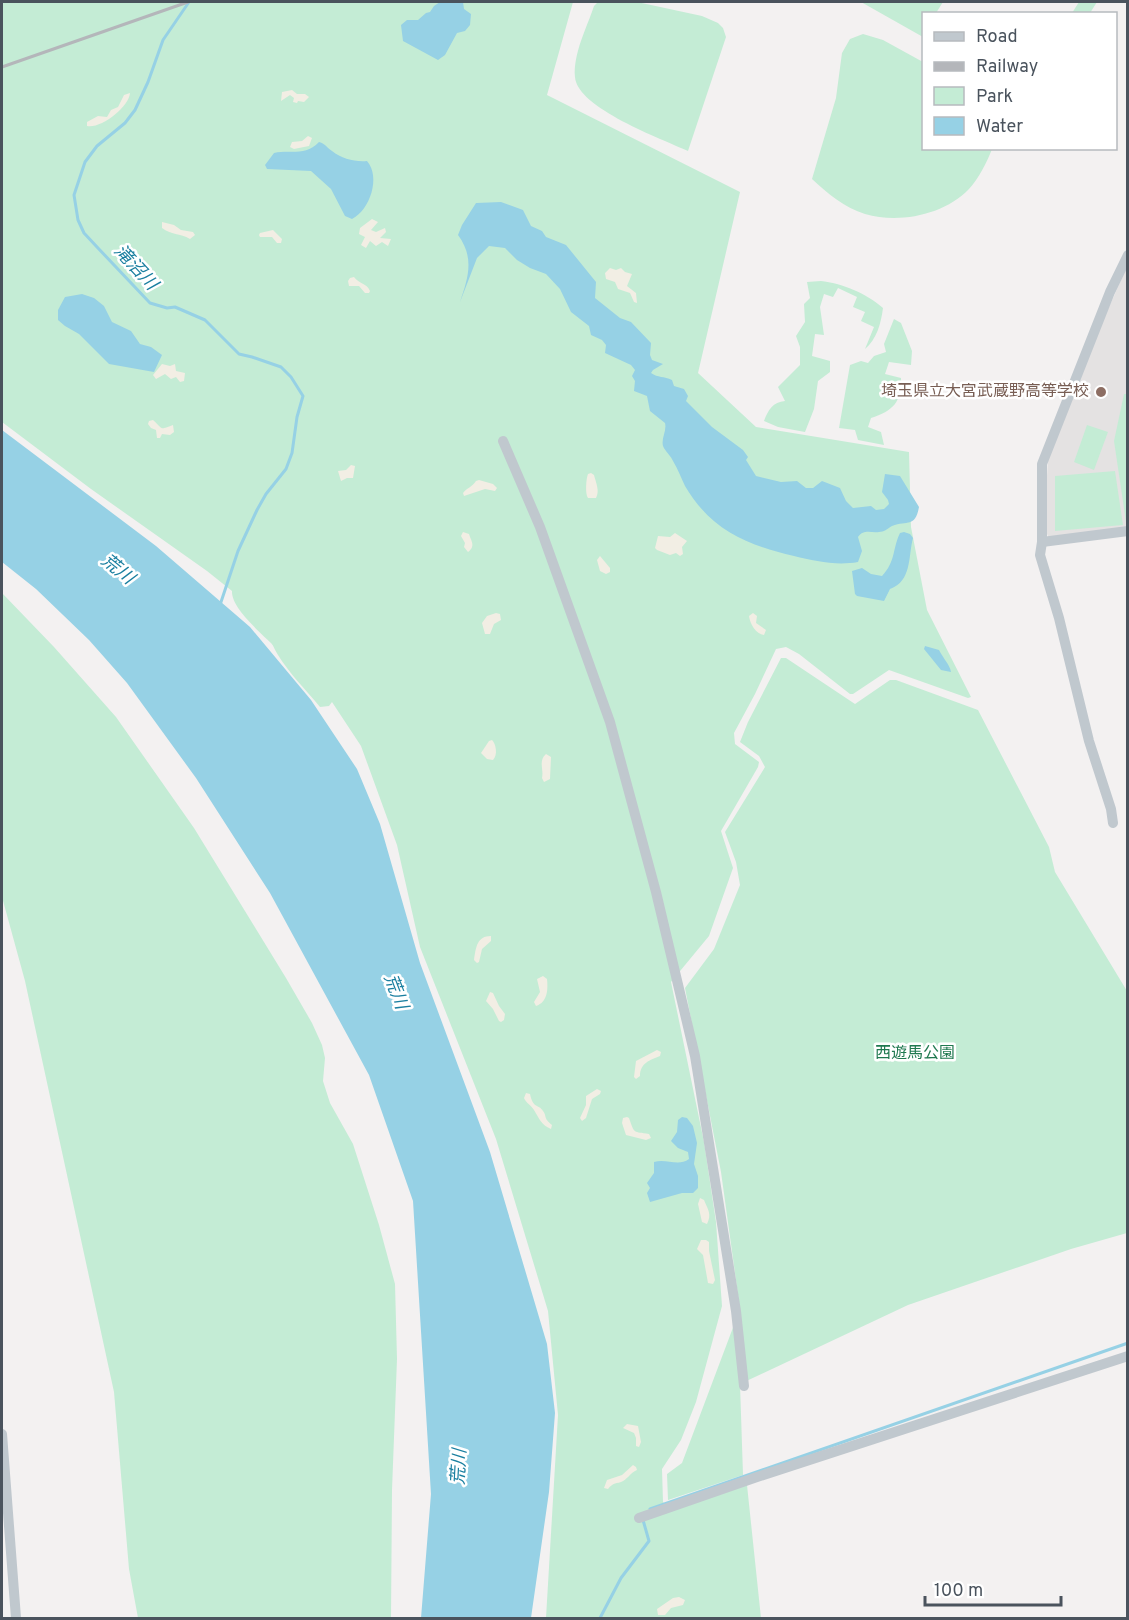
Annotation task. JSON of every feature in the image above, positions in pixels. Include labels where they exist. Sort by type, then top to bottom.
[{"type":"street","points":[[1113,823],[1111,808],[1089,741],[1059,618],[1040,555],[1042,464],[1110,292],[1128,255]]},
{"type":"street","points":[[503,441],[540,527],[610,722],[656,892],[697,1067],[736,1311],[744,1386]]},
{"type":"street","points":[[1042,542],[1128,531]]},
{"type":"street","points":[[639,1518],[757,1477],[1128,1356]]},
{"type":"street","points":[[2,1434],[16,1618]]},
{"type":"shaded area","name":"埼玉県立大宮武蔵野高等学校","points":[[1127,267],[1127,527],[1049,538],[1044,528],[1048,459],[1101,325]]},
{"type":"green space","points":[[2,2],[573,2],[547,95],[740,192],[698,373],[756,427],[909,452],[911,527],[927,610],[971,697],[968,698],[889,670],[850,694],[799,654],[786,647],[776,649],[734,733],[735,744],[759,762],[721,831],[733,868],[709,936],[671,982],[704,1142],[716,1222],[722,1306],[696,1402],[681,1440],[662,1469],[663,1502],[671,1510],[747,1485],[761,1618],[546,1618],[558,1415],[548,1311],[496,1139],[420,947],[397,845],[361,746],[332,702],[329,706],[320,707],[292,675],[272,644],[236,605],[232,591],[2,422]]},
{"type":"green space","points":[[598,2],[637,2],[702,16],[718,23],[723,28],[726,37],[688,151],[605,111],[579,89],[575,77],[576,59],[594,6]]},
{"type":"green space","points":[[861,2],[943,2],[937,12],[922,12],[922,36]]},
{"type":"green space","points":[[1079,2],[1097,2],[1091,12],[1073,12]]},
{"type":"green space","points":[[863,34],[883,40],[922,61],[922,150],[992,150],[973,185],[959,198],[934,211],[920,215],[878,217],[843,204],[812,179],[836,98],[842,53],[850,39]]},
{"type":"green space","points":[[821,281],[854,290],[877,303],[883,308],[880,325],[873,340],[865,349],[874,327],[861,321],[865,312],[853,307],[857,297],[838,288],[833,297],[824,294],[820,307],[824,335],[815,334],[812,356],[830,361],[830,372],[818,381],[814,409],[805,432],[778,427],[764,421],[771,407],[785,401],[778,387],[800,365],[800,347],[796,336],[805,322],[804,304],[810,298],[807,282]]},
{"type":"green space","points":[[894,319],[901,323],[912,351],[911,365],[889,362],[885,374],[901,378],[900,393],[890,409],[871,418],[868,427],[881,432],[884,445],[858,440],[855,430],[839,428],[850,365],[861,361],[868,363],[874,356],[886,352],[884,344]]},
{"type":"green space","points":[[1124,394],[1127,394],[1128,522],[1126,522],[1114,441]]},
{"type":"green space","points":[[1087,425],[1108,432],[1094,470],[1074,462]]},
{"type":"green space","points":[[1115,471],[1123,525],[1055,531],[1055,476]]},
{"type":"green space","points":[[2,593],[116,717],[194,828],[286,978],[322,1045],[325,1058],[323,1081],[330,1103],[353,1144],[395,1284],[397,1359],[392,1490],[391,1618],[138,1618],[129,1569],[114,1392],[25,981],[2,897]]},
{"type":"green space","name":"西遊馬公園","points":[[781,658],[786,658],[855,704],[890,680],[896,680],[978,710],[1049,847],[1055,872],[1127,991],[1127,1233],[1071,1249],[908,1305],[740,1384],[743,1475],[668,1500],[667,1474],[682,1463],[740,1309],[721,1172],[685,988],[714,949],[740,885],[736,862],[725,832],[765,767],[759,756],[740,742]]},
{"type":"sand","points":[[292,90],[309,97],[304,102],[298,101],[297,103],[293,102],[294,98],[290,95],[281,101],[282,92]]},
{"type":"sand","points":[[130,93],[125,104],[113,116],[99,124],[87,126],[87,122],[98,116],[107,117],[111,110],[118,107],[124,95]]},
{"type":"sand","points":[[308,136],[312,138],[309,146],[294,149],[290,147],[292,142],[302,141]]},
{"type":"sand","points":[[372,219],[378,222],[371,230],[376,232],[385,228],[386,232],[380,238],[391,239],[388,246],[382,242],[376,246],[370,241],[366,248],[361,245],[365,237],[359,234],[360,228]]},
{"type":"sand","points":[[162,222],[193,232],[195,235],[190,239],[169,232],[162,228]]},
{"type":"sand","points":[[273,230],[282,239],[281,243],[277,243],[272,237],[260,237],[259,235]]},
{"type":"sand","points":[[610,268],[616,270],[621,268],[632,274],[627,286],[636,293],[637,303],[634,302],[630,293],[618,289],[615,282],[606,279],[605,273]]},
{"type":"sand","points":[[354,277],[367,286],[369,293],[365,293],[359,286],[349,286],[348,281]]},
{"type":"sand","points":[[162,364],[170,366],[175,364],[176,371],[185,373],[184,381],[180,382],[176,377],[171,379],[165,374],[156,379],[153,375]]},
{"type":"sand","points":[[153,420],[162,428],[173,425],[174,432],[170,435],[162,434],[160,438],[157,438],[156,430],[148,424]]},
{"type":"sand","points":[[351,465],[355,466],[353,478],[341,481],[338,471],[346,470]]},
{"type":"sand","points":[[591,473],[594,475],[597,487],[596,498],[588,498],[586,493],[587,476]]},
{"type":"sand","points":[[479,480],[493,484],[497,488],[495,491],[485,489],[464,496],[463,493]]},
{"type":"sand","points":[[463,532],[469,534],[472,543],[472,548],[468,552],[461,536]]},
{"type":"sand","points":[[675,533],[687,541],[682,547],[683,554],[670,555],[655,548],[658,536],[670,537]]},
{"type":"sand","points":[[600,556],[610,568],[610,572],[606,574],[600,571],[597,560]]},
{"type":"sand","points":[[753,613],[757,616],[756,623],[766,630],[764,635],[758,633],[752,625],[749,616]]},
{"type":"sand","points":[[500,614],[501,620],[494,624],[490,634],[485,634],[482,623],[487,616]]},
{"type":"sand","points":[[492,740],[496,750],[493,760],[487,759],[481,753]]},
{"type":"sand","points":[[546,754],[551,757],[550,779],[544,782],[542,762]]},
{"type":"sand","points":[[486,936],[491,936],[491,941],[482,949],[477,963],[474,960],[478,943]]},
{"type":"sand","points":[[543,976],[547,979],[546,995],[543,1002],[536,1006],[534,1002],[540,992],[537,979]]},
{"type":"sand","points":[[490,992],[493,993],[505,1014],[501,1022],[486,1001]]},
{"type":"sand","points":[[657,1050],[661,1052],[660,1056],[644,1065],[640,1076],[636,1079],[634,1077],[636,1061]]},
{"type":"sand","points":[[597,1089],[601,1091],[600,1094],[592,1099],[586,1118],[582,1121],[580,1118],[586,1105],[586,1096]]},
{"type":"sand","points":[[526,1093],[530,1094],[534,1104],[543,1111],[547,1121],[552,1125],[551,1129],[543,1123],[525,1100]]},
{"type":"sand","points":[[627,1117],[635,1131],[649,1134],[651,1138],[646,1140],[626,1135],[622,1123],[623,1118]]},
{"type":"sand","points":[[700,1198],[704,1200],[709,1212],[707,1224],[702,1222],[698,1204]]},
{"type":"sand","points":[[701,1240],[709,1242],[715,1280],[713,1284],[708,1283],[703,1255],[697,1249]]},
{"type":"sand","points":[[627,1424],[638,1426],[641,1442],[639,1447],[636,1446],[634,1433],[623,1428]]},
{"type":"sand","points":[[633,1465],[637,1470],[625,1480],[608,1489],[604,1488],[607,1480],[622,1475]]},
{"type":"sand","points":[[679,1597],[685,1600],[683,1605],[671,1608],[665,1615],[658,1615],[657,1609],[673,1598]]},
{"type":"water","points":[[440,2],[463,2],[464,9],[471,14],[470,25],[465,31],[457,33],[445,55],[438,60],[403,41],[401,25],[407,20],[418,20]]},
{"type":"water","points":[[319,142],[344,158],[367,161],[371,168],[372,193],[364,208],[352,219],[345,216],[331,189],[311,171],[267,169],[265,165],[274,153],[303,151],[314,147]]},
{"type":"water","points":[[501,202],[523,210],[531,226],[542,231],[546,237],[566,245],[596,282],[595,298],[620,318],[631,322],[651,343],[652,360],[663,364],[651,373],[672,380],[674,386],[684,389],[688,396],[686,401],[712,427],[743,450],[756,476],[781,482],[797,481],[806,488],[813,488],[822,481],[840,488],[846,501],[853,508],[871,506],[876,510],[884,509],[889,504],[882,492],[885,474],[900,476],[919,507],[913,521],[882,531],[863,533],[858,537],[862,551],[858,562],[842,563],[810,560],[776,551],[745,540],[718,525],[695,501],[664,448],[665,423],[650,411],[647,396],[634,391],[635,381],[632,376],[635,370],[631,365],[605,353],[606,345],[602,340],[591,335],[589,326],[571,312],[560,289],[546,274],[517,260],[505,248],[489,246],[477,258],[460,302],[468,268],[467,252],[458,235],[462,225],[476,203]]},
{"type":"water","points":[[82,294],[94,298],[104,306],[112,322],[131,331],[140,344],[151,347],[162,355],[154,372],[109,364],[79,334],[58,320],[58,310],[65,297]]},
{"type":"water","name":"荒川","points":[[2,430],[156,546],[250,627],[311,700],[357,769],[380,824],[420,963],[490,1152],[547,1344],[555,1413],[549,1492],[531,1618],[421,1618],[431,1494],[413,1201],[369,1075],[270,893],[196,778],[127,683],[89,640],[36,589],[2,562]]},
{"type":"water","points":[[904,532],[913,538],[908,568],[902,580],[890,589],[884,601],[857,596],[852,571],[862,568],[871,574],[882,576],[892,560],[900,533]]},
{"type":"water","points":[[925,646],[939,650],[951,672],[941,670],[924,649]]},
{"type":"water","points":[[682,1117],[687,1118],[693,1126],[697,1143],[694,1164],[698,1176],[698,1188],[693,1193],[682,1193],[650,1202],[647,1193],[650,1188],[647,1183],[654,1173],[654,1162],[681,1162],[689,1159],[688,1152],[678,1148],[671,1141],[677,1132],[678,1120]]},
{"type":"waterway","name":"滝沼川","points":[[189,2],[163,40],[135,110],[125,123],[97,146],[85,162],[74,195],[78,220],[84,233],[150,303],[167,308],[175,307],[205,320],[239,354],[281,367],[291,377],[303,396],[297,417],[292,453],[286,469],[266,494],[257,510],[238,551],[220,605]]},
{"type":"waterway","points":[[650,1509],[1128,1343]]},
{"type":"waterway","points":[[600,1618],[621,1578],[649,1541],[643,1520]]},
{"type":"railway","points":[[2,67],[188,2]]},
{"type":"place","name":"埼玉県立大宮武蔵野高等学校","points":[[1101,392]]}]
